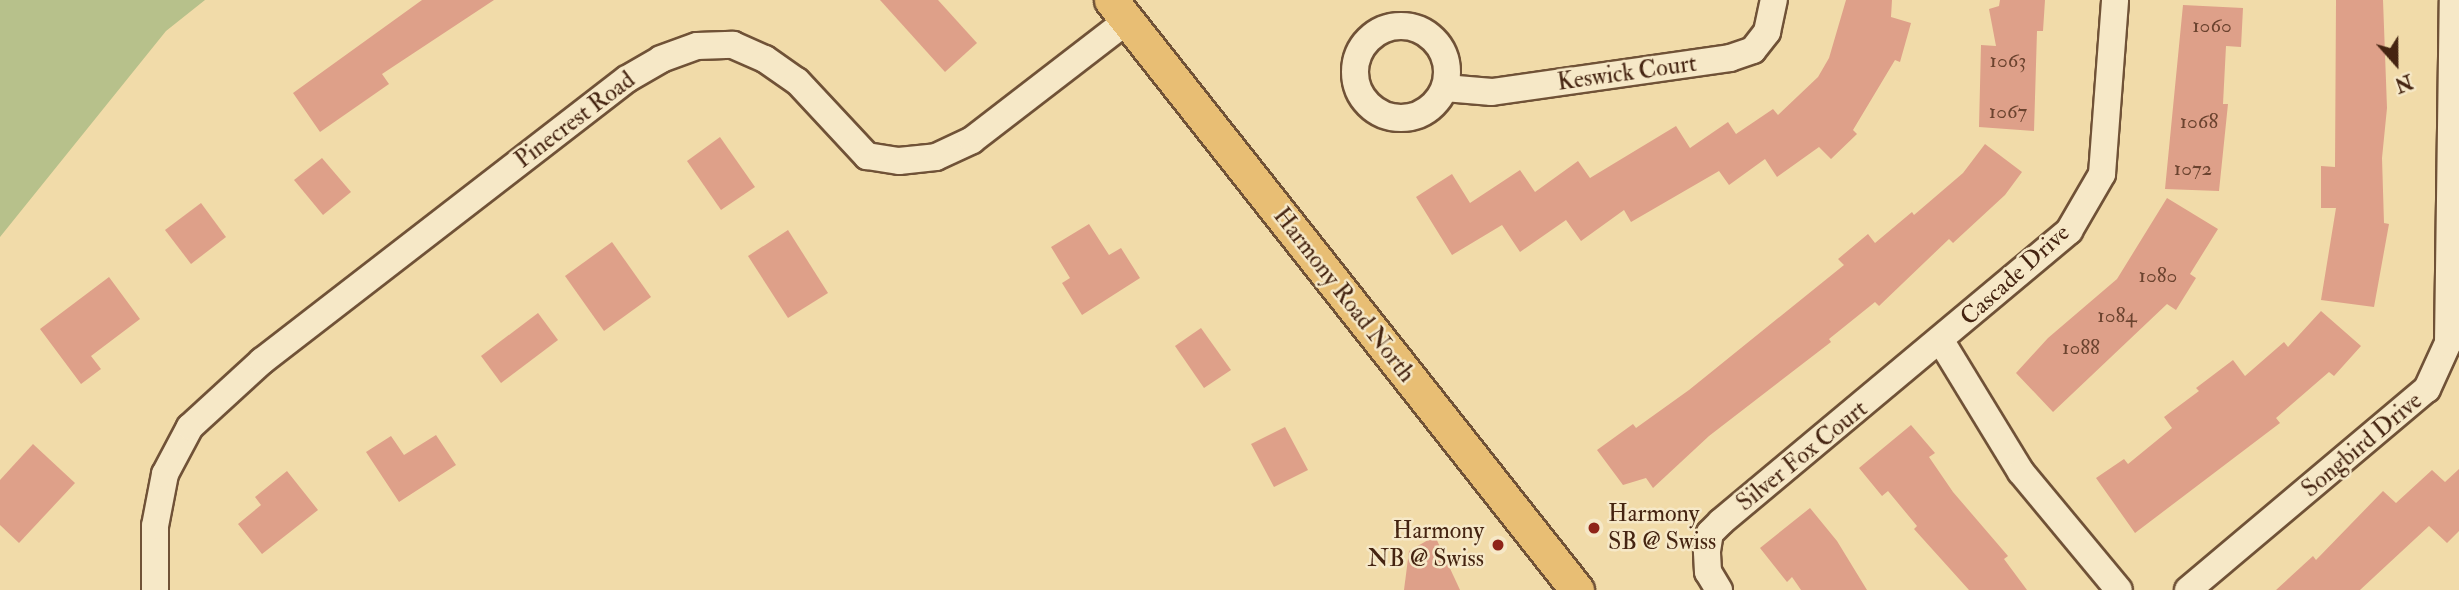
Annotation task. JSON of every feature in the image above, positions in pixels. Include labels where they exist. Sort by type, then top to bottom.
[{"type":"main road","name":"Harmony Road North","points":[[1119,10],[1577,590]]},
{"type":"street","name":"Keswick Court","points":[[1445,88],[1492,92],[1730,58],[1753,50],[1767,32],[1774,0]]},
{"type":"street","name":"Cascade Drive","points":[[1941,341],[2069,231],[2102,174],[2115,0]]},
{"type":"street","name":"Songbird Drive","points":[[2188,590],[2427,389],[2448,343],[2455,146],[2453,0]]},
{"type":"street","name":"Pinecrest Road","points":[[155,590],[155,526],[165,474],[190,427],[262,361],[627,79],[661,59],[697,46],[733,45],[797,81],[867,156],[899,161],[936,157],[972,141],[1119,10]]},
{"type":"street","name":"Silver Fox Court","points":[[1719,590],[1708,572],[1710,533],[1941,341]]},
{"type":"street","points":[[1941,341],[2021,472],[2119,590]]},
{"type":"green space","points":[[0,0],[205,0],[166,31],[0,237]]},
{"type":"building","points":[[422,0],[494,0],[382,74],[389,84],[320,132],[293,93]]},
{"type":"building","points":[[880,0],[938,0],[977,43],[945,72]]},
{"type":"building","points":[[1846,0],[1892,0],[1891,17],[1911,23],[1900,62],[1895,60],[1853,130],[1857,134],[1831,159],[1819,147],[1777,177],[1765,159],[1729,185],[1719,171],[1631,222],[1624,210],[1581,241],[1566,220],[1520,252],[1502,225],[1452,255],[1416,197],[1452,174],[1470,203],[1520,170],[1535,192],[1578,161],[1590,178],[1676,126],[1690,148],[1728,122],[1736,134],[1773,109],[1778,115],[1818,77],[1829,58]]},
{"type":"building","points":[[2000,0],[2045,0],[2043,31],[2037,31],[2034,131],[1979,127],[1981,45],[1996,46],[1989,9],[1999,6]]},
{"type":"building","points":[[2336,0],[2383,0],[2387,108],[2382,158],[2384,223],[2389,224],[2374,307],[2321,300],[2336,208],[2321,208],[2321,166],[2335,167]]},
{"type":"building","points":[[2183,5],[2243,8],[2241,47],[2226,46],[2223,104],[2228,104],[2219,191],[2165,189]]},
{"type":"building","points":[[720,137],[755,187],[721,210],[687,161]]},
{"type":"building","points":[[1985,144],[2022,172],[2005,195],[1953,243],[1949,239],[1879,306],[1875,302],[1829,339],[1831,342],[1709,436],[1653,488],[1646,478],[1623,485],[1597,450],[1633,424],[1636,428],[1689,390],[1844,265],[1838,259],[1868,234],[1875,243],[1912,212],[1914,215],[1963,173]]},
{"type":"building","points":[[322,158],[351,192],[323,215],[294,180]]},
{"type":"building","points":[[2167,198],[2218,229],[2190,274],[2196,278],[2176,310],[2167,304],[2053,412],[2016,373],[2048,338],[2117,279]]},
{"type":"building","points":[[201,203],[226,237],[191,264],[165,230]]},
{"type":"building","points":[[1089,224],[1109,255],[1121,248],[1140,278],[1082,315],[1062,283],[1070,278],[1051,247]]},
{"type":"building","points":[[788,230],[828,293],[788,318],[748,256]]},
{"type":"building","points":[[612,242],[651,297],[604,331],[565,276]]},
{"type":"building","points":[[109,277],[140,319],[91,356],[101,369],[81,384],[40,329]]},
{"type":"building","points":[[2321,311],[2361,346],[2334,376],[2329,372],[2276,418],[2280,423],[2135,533],[2096,478],[2124,459],[2128,464],[2172,428],[2164,417],[2199,391],[2196,388],[2233,360],[2245,376],[2284,342],[2288,347]]},
{"type":"building","points":[[538,313],[558,340],[501,383],[481,356]]},
{"type":"building","points":[[1201,328],[1231,370],[1204,388],[1175,346]]},
{"type":"building","points":[[1911,425],[1935,453],[1929,457],[1953,492],[2008,556],[2004,559],[2027,590],[1969,590],[1914,529],[1917,526],[1888,491],[1882,496],[1859,468]]},
{"type":"building","points":[[1285,427],[1308,470],[1274,487],[1251,444]]},
{"type":"building","points":[[436,435],[456,465],[399,502],[366,452],[391,436],[404,455]]},
{"type":"building","points":[[33,444],[75,483],[19,543],[0,525],[0,480]]},
{"type":"building","points":[[2459,469],[2459,531],[2447,543],[2429,526],[2360,590],[2276,590],[2313,556],[2316,560],[2383,491],[2396,503],[2432,470],[2445,482]]},
{"type":"building","points":[[287,471],[318,510],[262,554],[238,524],[261,505],[255,497]]},
{"type":"building","points":[[1810,508],[1837,541],[1867,590],[1801,590],[1792,577],[1787,582],[1760,548]]},
{"type":"building","points":[[1435,536],[1460,590],[1404,590],[1409,551]]},
{"type":"place","name":"Harmony SB @ Swiss","points":[[1594,528]]},
{"type":"place","name":"Harmony NB @ Swiss","points":[[1498,545]]}]
